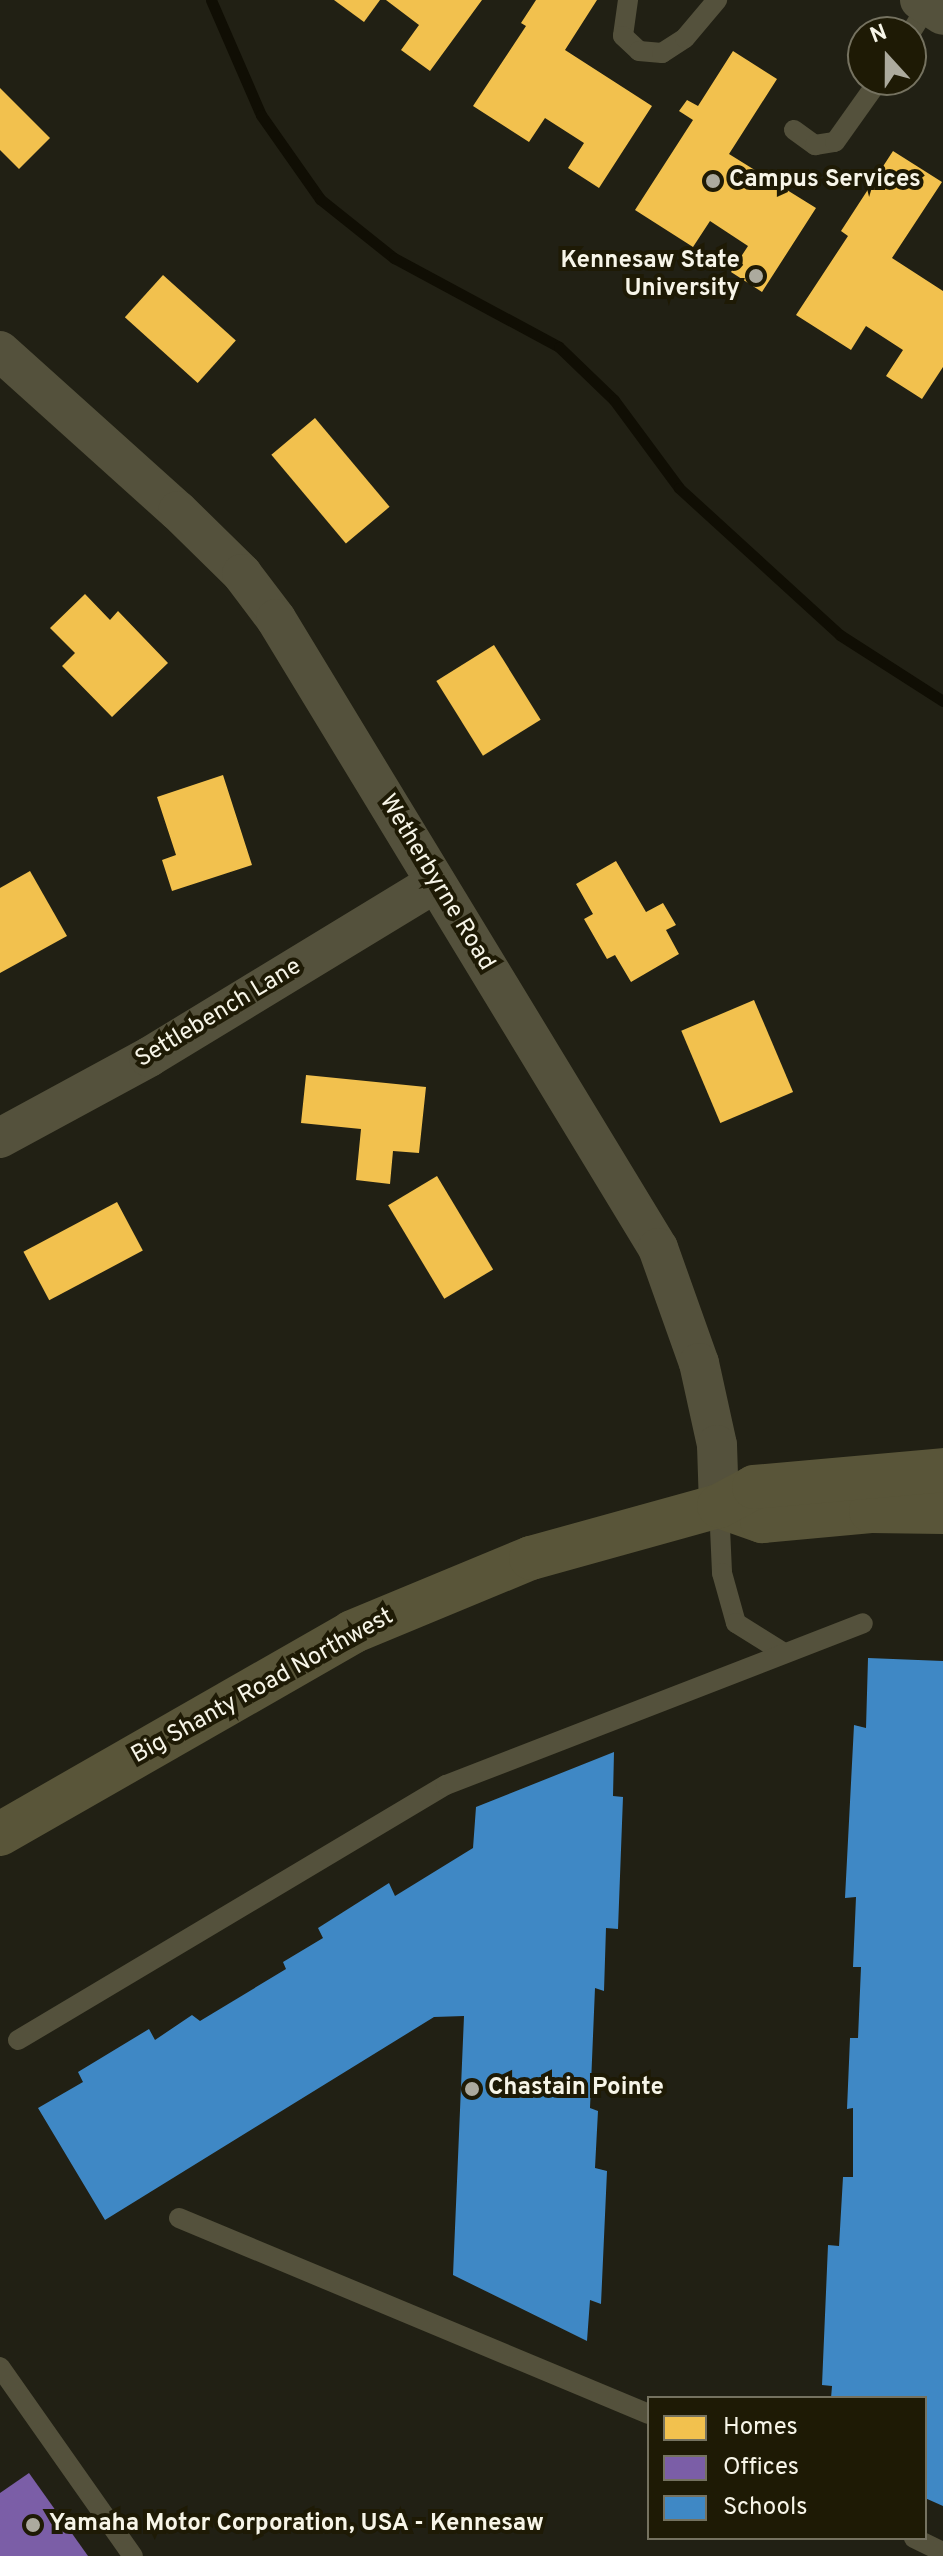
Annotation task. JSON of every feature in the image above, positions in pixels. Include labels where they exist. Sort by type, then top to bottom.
[{"type":"street","name":"Wetherbyrne Road","points":[[0,351],[242,574],[276,619],[658,1248],[699,1363],[717,1445],[719,1506]]},
{"type":"street","name":"Settlebench Lane","points":[[0,1138],[149,1057],[435,883]]},
{"type":"street","name":"Big Shanty Road Northwest","points":[[0,1834],[366,1626],[531,1558],[719,1506],[754,1487],[943,1470]]},
{"type":"street","points":[[719,1506],[762,1521],[871,1511],[937,1510]]},
{"type":"lane","points":[[628,0],[623,36],[639,51],[662,53],[685,38],[717,0]]},
{"type":"lane","points":[[794,130],[815,145],[835,142],[868,96]]},
{"type":"lane","points":[[719,1506],[722,1573],[736,1623],[784,1653]]},
{"type":"lane","points":[[18,2040],[446,1785],[863,1623]]},
{"type":"lane","points":[[179,2218],[647,2413]]},
{"type":"lane","points":[[0,2367],[133,2556]]},
{"type":"lane","points":[[918,2540],[943,2552]]},
{"type":"building: Homes","points":[[334,0],[380,0],[364,22]]},
{"type":"building: Homes","points":[[386,0],[482,0],[430,71],[401,50],[419,25]]},
{"type":"building: Homes","points":[[536,0],[597,0],[565,50],[652,106],[599,188],[568,168],[584,143],[545,118],[529,142],[473,106],[526,26],[521,23]]},
{"type":"building: Homes","name":"Campus Services","points":[[733,51],[777,79],[729,154],[816,208],[762,292],[731,272],[748,246],[710,221],[693,247],[635,210],[693,120],[679,111],[687,100],[698,106]]},
{"type":"building: Homes","points":[[0,88],[50,138],[19,169],[0,150]]},
{"type":"building: Homes","points":[[893,151],[942,182],[892,258],[943,291],[943,367],[922,399],[886,376],[903,350],[866,326],[851,350],[796,315],[848,236],[841,231]]},
{"type":"building: Homes","points":[[163,275],[236,341],[198,383],[125,317]]},
{"type":"building: Homes","points":[[315,418],[390,507],[346,544],[271,455]]},
{"type":"building: Homes","points":[[85,594],[110,620],[118,611],[168,663],[112,717],[62,666],[75,653],[50,628]]},
{"type":"building: Homes","points":[[494,645],[541,720],[483,756],[436,681]]},
{"type":"building: Homes","points":[[223,775],[252,865],[172,891],[162,860],[176,855],[157,797]]},
{"type":"building: Homes","points":[[616,861],[646,912],[663,903],[676,925],[666,930],[679,954],[631,982],[615,955],[607,959],[584,919],[593,914],[576,884]]},
{"type":"building: Homes","points":[[30,871],[67,936],[0,973],[0,888]]},
{"type":"building: Homes","points":[[754,1000],[793,1092],[720,1123],[681,1031]]},
{"type":"building: Homes","points":[[306,1075],[426,1087],[419,1153],[393,1151],[390,1184],[356,1180],[361,1129],[301,1123]]},
{"type":"building: Homes","points":[[437,1176],[493,1269],[444,1299],[388,1205]]},
{"type":"building: Homes","points":[[117,1202],[143,1251],[49,1300],[23,1252]]},
{"type":"building: Offices","name":"Yamaha Motor Corporation, USA - Kennesaw","points":[[29,2473],[88,2556],[0,2556],[0,2493]]},
{"type":"building: Schools","points":[[868,1658],[943,1661],[943,2506],[927,2499],[927,2396],[831,2396],[832,2386],[822,2385],[828,2245],[839,2246],[843,2177],[853,2177],[853,2108],[847,2109],[850,2038],[858,2038],[861,1967],[853,1967],[856,1897],[845,1898],[854,1725],[866,1728]]},
{"type":"building: Schools","points":[[614,1752],[613,1796],[623,1797],[618,1929],[606,1928],[604,1991],[595,1988],[590,2108],[598,2111],[595,2168],[607,2171],[601,2304],[590,2300],[587,2341],[453,2275],[464,2016],[434,2017],[105,2220],[38,2108],[83,2082],[78,2072],[149,2029],[155,2040],[192,2015],[200,2021],[286,1969],[283,1962],[323,1938],[318,1928],[389,1883],[395,1896],[473,1848],[476,1807]]},
{"type":"waterway","points":[[211,0],[261,115],[320,199],[394,258],[559,347],[614,400],[679,488],[840,635],[943,701]]},
{"type":"place","name":"Campus Services","points":[[713,181]]},
{"type":"place","name":"Kennesaw State University","points":[[756,276]]},
{"type":"place","name":"Chastain Pointe","points":[[472,2089]]},
{"type":"place","name":"Yamaha Motor Corporation, USA - Kennesaw","points":[[33,2525]]}]
